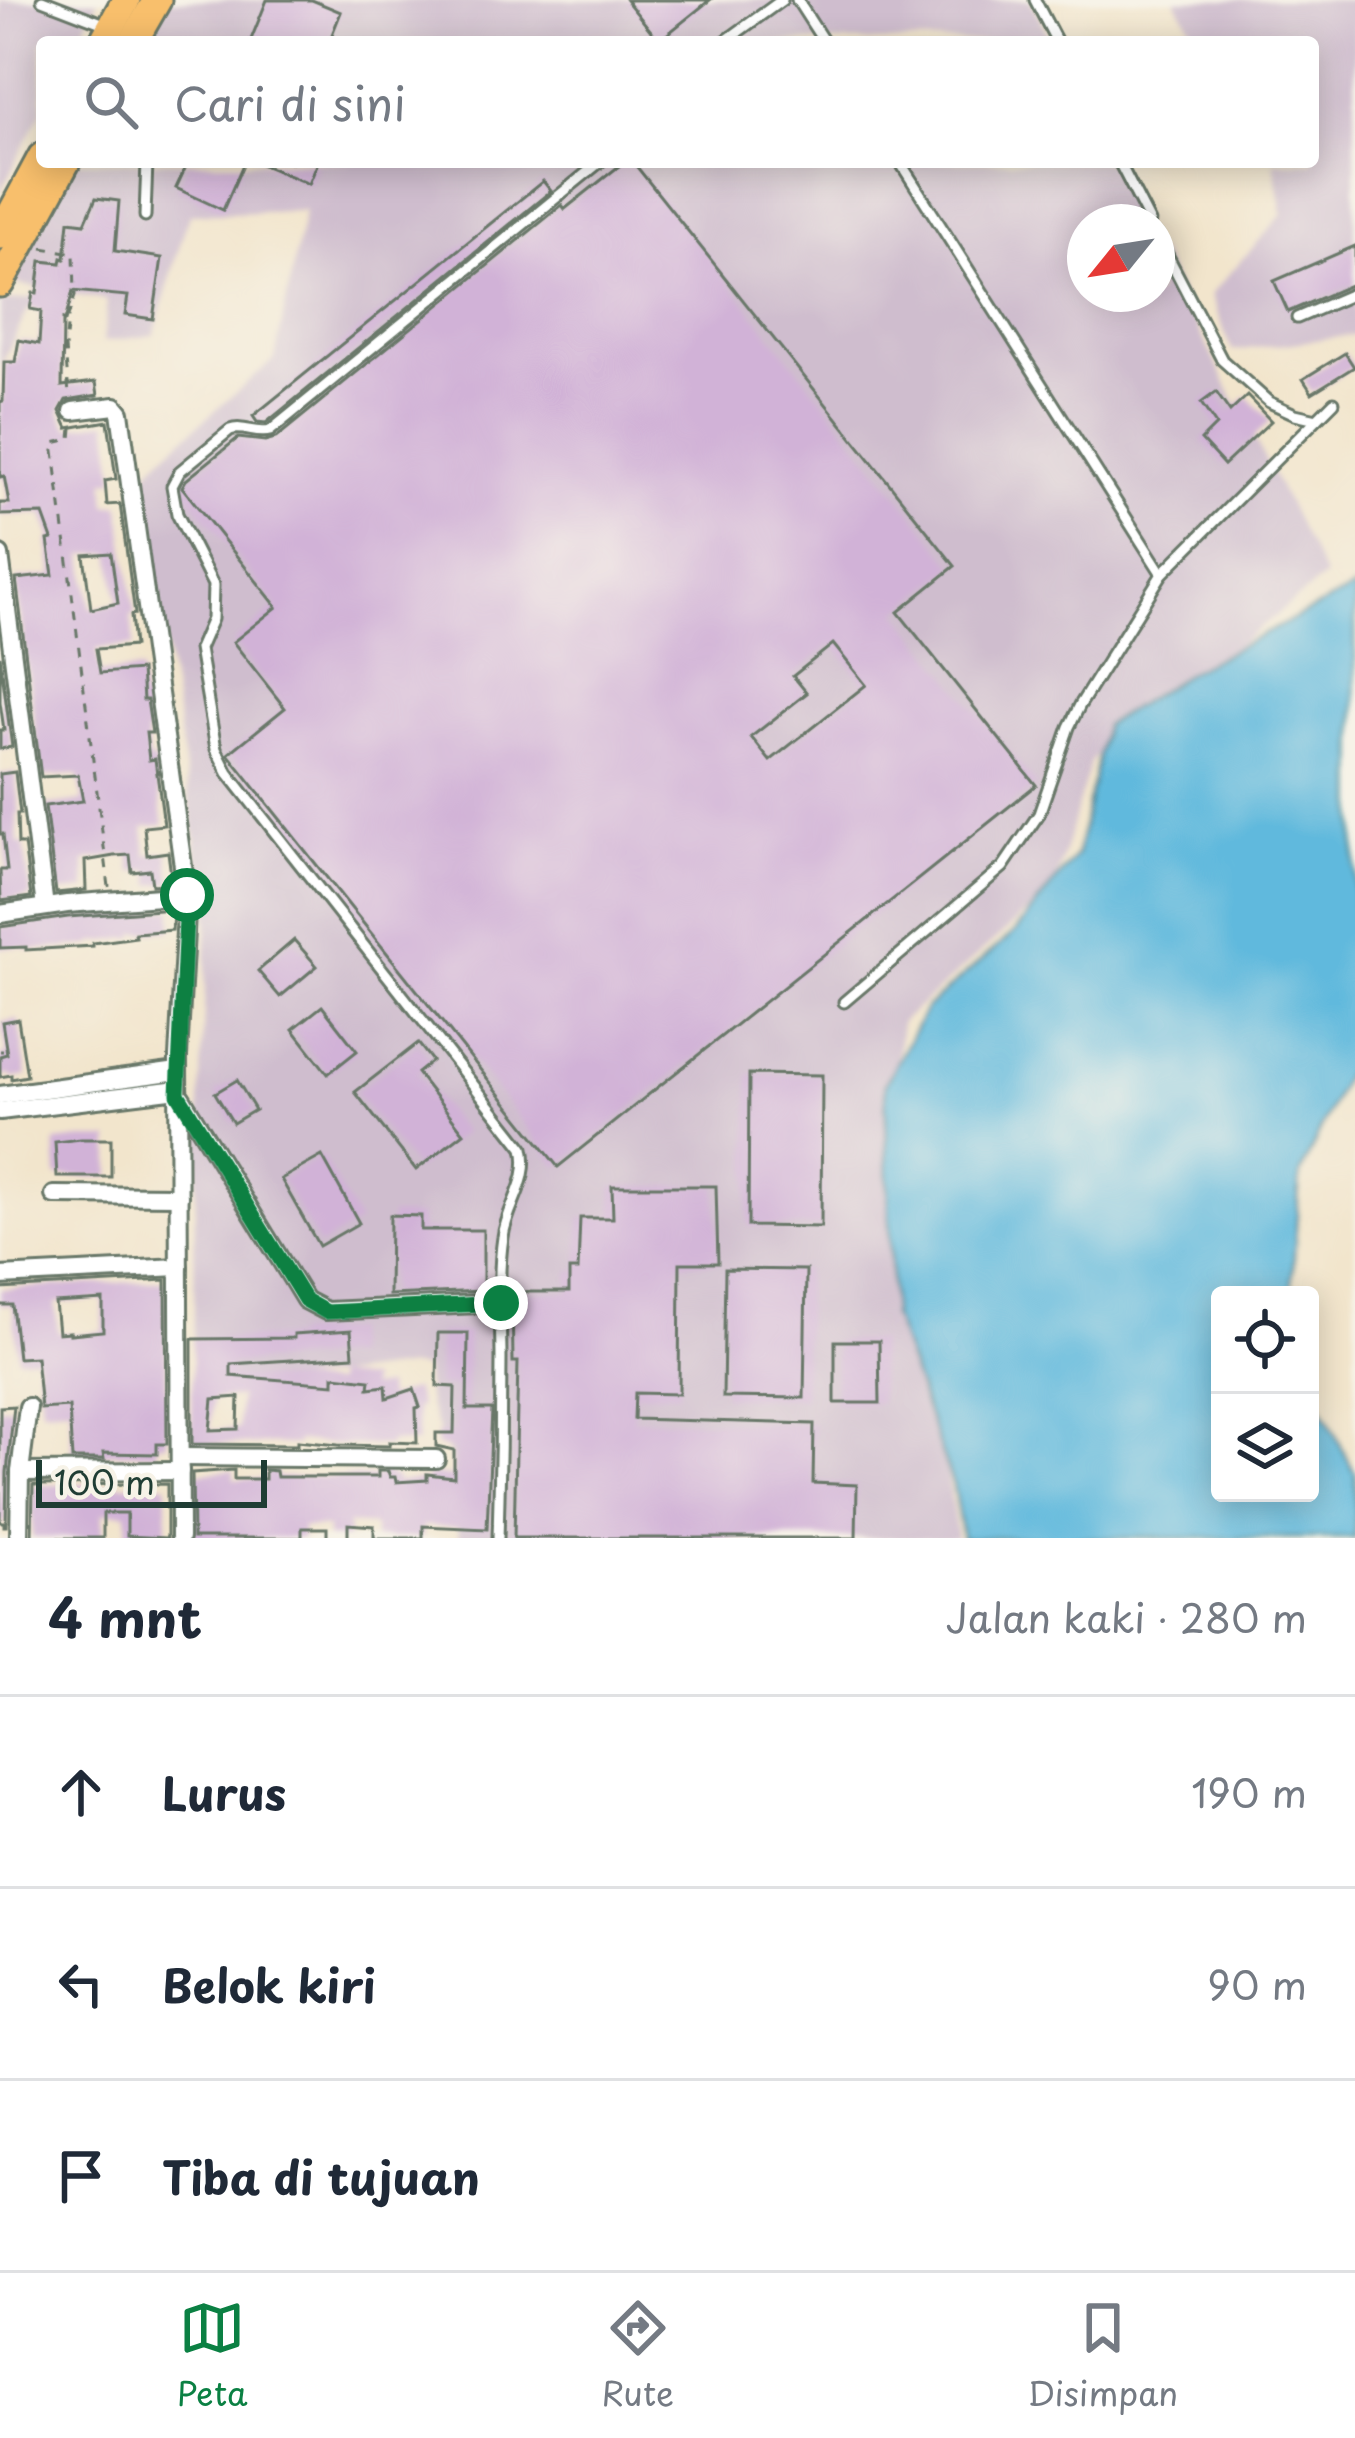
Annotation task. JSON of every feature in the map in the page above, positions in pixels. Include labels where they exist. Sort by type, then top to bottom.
[{"type":"highway","points":[[116,36],[126,0]]},
{"type":"highway","points":[[117,36],[158,0]]},
{"type":"highway","points":[[0,283],[10,239],[38,168]]},
{"type":"highway","points":[[10,239],[62,168]]},
{"type":"street","points":[[73,412],[115,406],[120,412],[187,895],[178,1084],[180,1538]]},
{"type":"street","points":[[0,555],[8,673],[45,907]]},
{"type":"street","points":[[0,914],[187,895]]},
{"type":"street","points":[[178,1084],[305,1300],[326,1312],[501,1303]]},
{"type":"street","points":[[0,1095],[178,1084]]},
{"type":"street","points":[[0,1112],[178,1084]]},
{"type":"street","points":[[54,1195],[178,1196]]},
{"type":"street","points":[[0,1276],[179,1267]]},
{"type":"street","points":[[19,1538],[28,1407]]},
{"type":"street","points":[[20,1472],[436,1460]]},
{"type":"lane","points":[[42,0],[114,36]]},
{"type":"lane","points":[[732,36],[782,0]]},
{"type":"lane","points":[[797,0],[820,36]]},
{"type":"lane","points":[[1035,0],[1054,36]]},
{"type":"lane","points":[[145,216],[147,168]]},
{"type":"lane","points":[[498,1538],[503,1232],[524,1180],[523,1148],[221,760],[199,649],[212,619],[213,585],[177,514],[172,487],[180,470],[230,430],[270,431],[593,168]]},
{"type":"lane","points":[[904,168],[1162,574]]},
{"type":"lane","points":[[1122,168],[1141,204]]},
{"type":"lane","points":[[1175,270],[1222,360],[1269,402],[1317,419]]},
{"type":"lane","points":[[1297,318],[1355,293]]},
{"type":"lane","points":[[844,1002],[1004,867],[1039,814],[1080,705],[1162,574],[1334,402]]},
{"type":"path","points":[[10,239],[74,253],[75,296],[65,348],[73,412],[71,439],[53,443],[111,901]]},
{"type":"shaded area","points":[[0,0],[98,0],[80,36],[36,36],[36,123],[0,193]]},
{"type":"shaded area","points":[[161,0],[1030,0],[1049,36],[140,36]]},
{"type":"shaded area","points":[[1175,0],[1355,0],[1355,335],[1232,351],[1210,295],[1283,214],[1275,168],[1319,168],[1319,36],[1197,36]]},
{"type":"shaded area","points":[[68,168],[1116,168],[1134,204],[1067,204],[1067,312],[1175,312],[1175,283],[1325,577],[1091,760],[1053,890],[901,1022],[890,1124],[894,1320],[947,1473],[957,1538],[459,1538],[451,1460],[428,1406],[424,1369],[292,1382],[193,1384],[208,920],[140,481],[275,359],[304,211],[189,214],[154,335],[103,342],[107,301],[6,282]]},
{"type":"shaded area","points":[[34,298],[0,367],[0,302]]},
{"type":"water","points":[[1355,588],[1355,1053],[1300,1175],[1292,1286],[1211,1286],[1211,1502],[1319,1502],[1319,1400],[1355,1473],[1355,1538],[962,1538],[953,1485],[892,1315],[885,1084],[926,1008],[1016,931],[1077,854],[1105,725],[1189,672]]},
{"type":"building","points":[[267,0],[312,0],[341,12],[331,36],[252,36]]},
{"type":"building","points":[[626,0],[710,0],[665,36],[655,36]]},
{"type":"building","points":[[185,168],[241,168],[223,210],[176,188]]},
{"type":"building","points":[[270,168],[316,168],[309,184]]},
{"type":"building","points":[[616,168],[638,168],[955,566],[898,612],[1036,785],[558,1167],[228,754],[285,708],[233,642],[277,607],[182,487],[238,438],[276,438],[562,205],[565,209]],"holes":[[[833,644],[866,685],[770,761],[751,737],[807,693],[793,676]]]},
{"type":"building","points":[[543,181],[551,191],[266,423],[257,422],[253,416]]},
{"type":"building","points":[[96,198],[119,201],[115,251],[162,258],[153,319],[125,315],[128,296],[73,291],[63,320],[62,386],[96,382],[98,395],[66,400],[60,411],[68,428],[108,421],[116,479],[105,481],[107,505],[120,504],[135,614],[131,615],[134,646],[96,649],[100,673],[141,670],[152,733],[146,733],[149,760],[155,759],[164,825],[144,827],[147,855],[168,852],[172,883],[152,885],[150,870],[132,872],[130,855],[114,856],[85,861],[86,890],[56,893],[45,806],[83,801],[78,775],[41,777],[16,579],[53,575],[48,540],[52,539],[43,514],[0,515],[0,503],[9,503],[4,476],[0,477],[0,402],[4,362],[15,362],[19,340],[39,344],[41,311],[30,309],[41,261],[61,263],[69,221],[85,223]],"holes":[[[111,553],[118,603],[91,609],[84,555]]]},
{"type":"building","points":[[1355,246],[1355,283],[1288,312],[1274,281]]},
{"type":"building","points":[[1345,353],[1354,367],[1312,393],[1303,379]]},
{"type":"building","points":[[1216,392],[1230,412],[1247,396],[1271,421],[1224,465],[1201,440],[1216,425],[1201,403]]},
{"type":"building","points":[[0,656],[12,747],[0,749],[0,730],[4,730]]},
{"type":"building","points":[[15,772],[18,844],[24,844],[31,897],[1,901],[0,870],[7,870],[0,834],[0,774]]},
{"type":"building","points":[[173,909],[172,930],[135,933],[136,937],[93,946],[0,948],[0,927]]},
{"type":"building","points":[[294,940],[317,966],[280,997],[258,971]]},
{"type":"building","points":[[322,1006],[357,1051],[328,1074],[293,1029]]},
{"type":"building","points":[[18,1019],[27,1076],[0,1077],[0,1056],[7,1054],[2,1022]]},
{"type":"building","points":[[418,1043],[432,1061],[417,1073],[464,1133],[416,1170],[355,1092]]},
{"type":"building","points":[[749,1074],[822,1075],[821,1227],[748,1226]]},
{"type":"building","points":[[237,1080],[255,1110],[233,1123],[215,1093]]},
{"type":"building","points":[[111,1139],[111,1177],[57,1177],[55,1142]]},
{"type":"building","points":[[322,1156],[359,1223],[319,1246],[281,1179]]},
{"type":"building","points":[[612,1186],[716,1186],[718,1263],[680,1263],[679,1394],[635,1393],[634,1419],[814,1424],[813,1483],[857,1485],[856,1538],[514,1538],[518,1362],[513,1362],[512,1292],[569,1292],[569,1270],[578,1270],[580,1218],[613,1218]]},
{"type":"building","points":[[390,1215],[421,1216],[421,1230],[483,1230],[483,1291],[389,1295]]},
{"type":"building","points":[[725,1269],[806,1270],[804,1398],[723,1397]]},
{"type":"building","points":[[166,1280],[167,1444],[157,1444],[157,1454],[103,1453],[104,1459],[72,1459],[69,1407],[41,1409],[36,1357],[18,1358],[12,1305],[0,1305],[0,1289]],"holes":[[[103,1300],[103,1331],[58,1333],[55,1303]]]},
{"type":"building","points":[[351,1330],[353,1356],[231,1364],[231,1376],[334,1384],[334,1376],[370,1380],[369,1388],[386,1386],[387,1398],[414,1389],[420,1407],[416,1408],[417,1443],[192,1444],[192,1339],[294,1338],[294,1334]],"holes":[[[239,1397],[238,1429],[210,1430],[213,1399]]]},
{"type":"building","points":[[438,1333],[468,1333],[467,1409],[492,1409],[487,1529],[423,1526],[423,1538],[374,1538],[374,1526],[348,1524],[348,1538],[327,1538],[327,1528],[302,1528],[302,1538],[193,1538],[192,1473],[234,1470],[234,1479],[265,1479],[265,1470],[276,1471],[277,1477],[378,1477],[378,1471],[388,1471],[396,1482],[427,1480],[427,1474],[454,1477],[454,1450],[436,1446],[436,1433],[454,1433],[455,1387],[437,1386]]},
{"type":"building","points":[[835,1341],[879,1341],[880,1403],[835,1403]]},
{"type":"building","points":[[14,1406],[4,1526],[0,1522],[0,1407]]},
{"type":"building","points":[[167,1484],[167,1538],[127,1536],[127,1513],[103,1513],[103,1538],[32,1538],[33,1485]]},
{"type":"route","points":[[187,895],[178,1094],[305,1300],[326,1312],[501,1303]]}]
